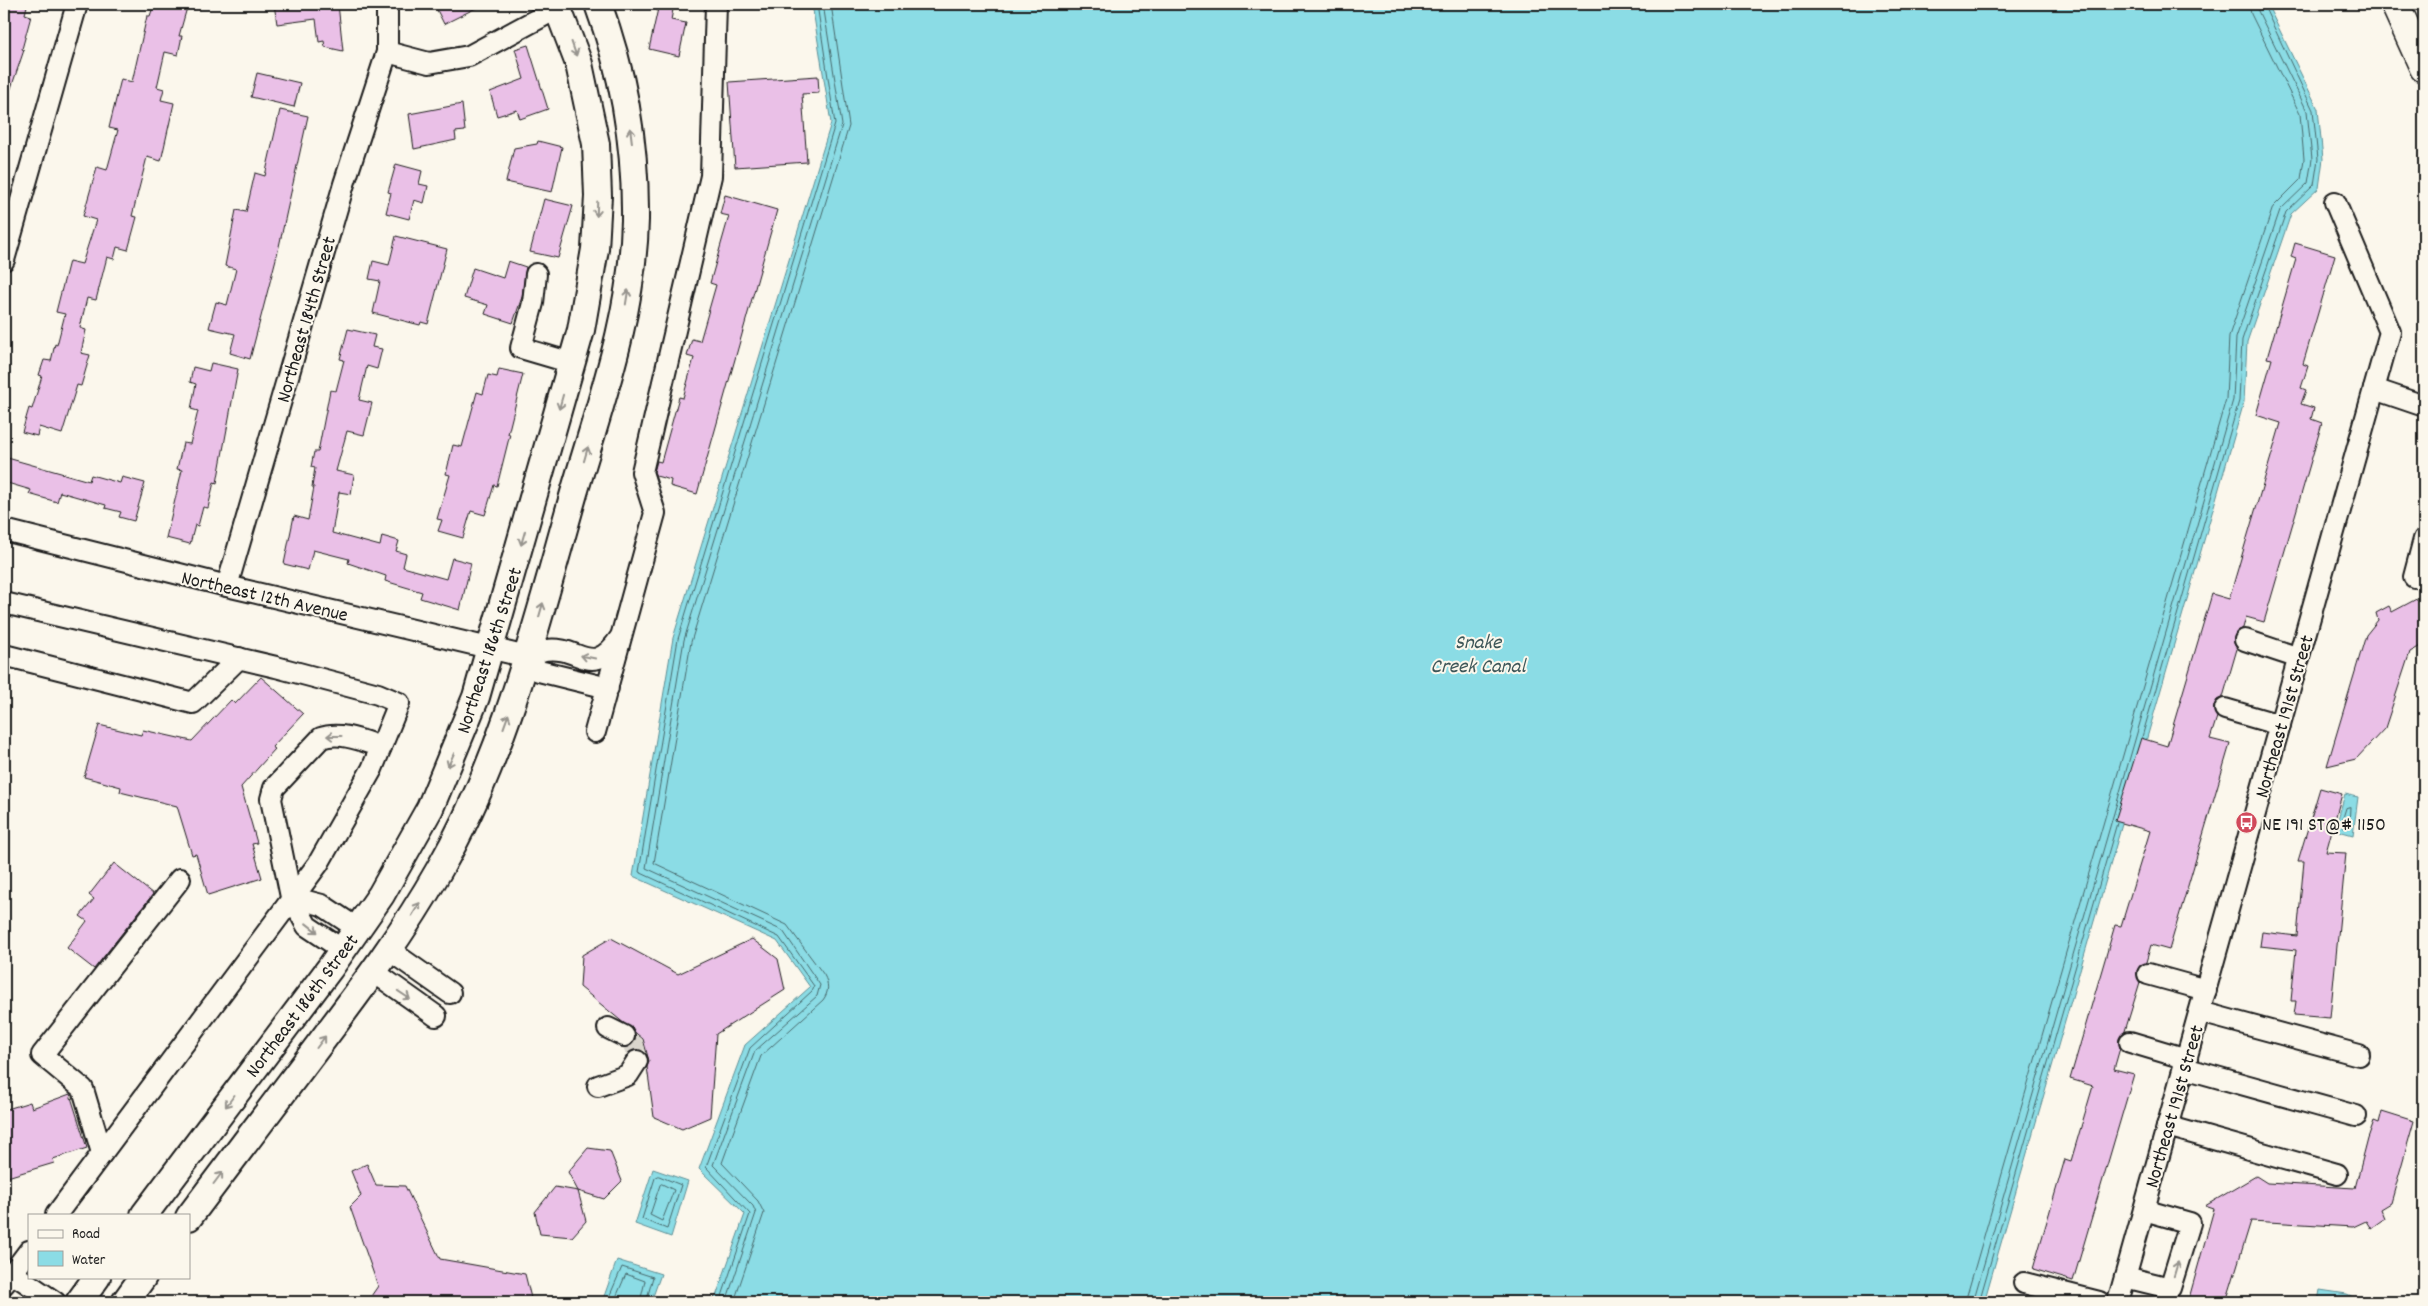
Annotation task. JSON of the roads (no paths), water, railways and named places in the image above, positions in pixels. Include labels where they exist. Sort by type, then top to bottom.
[{"type":"highway","points":[[2397,6],[2424,68]]},
{"type":"main road","name":"Northeast 186th Street","points":[[190,1216],[389,950],[426,892],[468,814],[503,730],[527,657],[611,368],[625,308],[633,251],[635,194],[631,133],[620,75],[598,4]]},
{"type":"main road","name":"Northeast 186th Street","points":[[145,1214],[358,929],[390,880],[430,808],[466,725],[491,648],[572,363],[592,277],[597,222],[598,170],[594,134],[579,64],[557,6]]},
{"type":"main road","points":[[358,929],[389,950]]},
{"type":"main road","points":[[343,950],[374,972]]},
{"type":"main road","points":[[79,1302],[96,1278]]},
{"type":"main road","points":[[125,1302],[142,1278]]},
{"type":"street","points":[[4,260],[77,4]]},
{"type":"street","name":"Northeast 184th Street","points":[[226,586],[344,184],[387,52],[387,4]]},
{"type":"street","points":[[595,732],[624,632],[655,513],[642,472],[711,176],[716,4]]},
{"type":"street","points":[[387,52],[429,63],[469,56],[557,6]]},
{"type":"street","name":"Northeast 191st Street","points":[[2118,1302],[2390,332],[2335,202]]},
{"type":"street","points":[[536,274],[533,304],[521,348],[572,363]]},
{"type":"street","points":[[2374,389],[2424,406]]},
{"type":"street","name":"Northeast 12th Avenue","points":[[4,530],[226,586],[527,657]]},
{"type":"street","points":[[2414,576],[2424,539]]},
{"type":"street","points":[[4,603],[239,658],[378,694],[399,703],[372,769],[318,864],[290,893],[57,1214]]},
{"type":"street","points":[[608,688],[539,671],[527,657],[547,650],[596,659],[610,653],[624,632]]},
{"type":"street","points":[[2245,640],[2299,658]]},
{"type":"street","points":[[4,655],[193,704],[239,658]]},
{"type":"street","points":[[2225,709],[2280,725]]},
{"type":"street","points":[[343,950],[307,926],[290,893],[271,799],[274,788],[322,738],[330,735],[381,747]]},
{"type":"street","points":[[102,1153],[83,1089],[42,1055],[180,879]]},
{"type":"street","points":[[290,893],[322,904],[358,929]]},
{"type":"street","points":[[389,950],[450,994]]},
{"type":"street","points":[[374,972],[436,1016]]},
{"type":"street","points":[[2148,974],[2206,990]]},
{"type":"street","points":[[2200,1012],[2359,1056]]},
{"type":"street","points":[[2130,1042],[2185,1063],[2356,1116]]},
{"type":"street","points":[[598,1086],[628,1075],[637,1061]]},
{"type":"street","points":[[2168,1126],[2337,1174]]},
{"type":"street","points":[[2125,1278],[2170,1288],[2190,1223],[2144,1210]]},
{"type":"street","points":[[28,1252],[8,1278],[55,1302]]},
{"type":"street","points":[[2024,1283],[2099,1302]]},
{"type":"water","name":"Snake Creek Canal","points":[[812,4],[2267,4],[2318,109],[2323,159],[2319,188],[2291,214],[2247,342],[2244,402],[1984,1302],[714,1302],[745,1214],[699,1169],[745,1045],[810,987],[777,941],[633,876],[673,638],[831,123]]},
{"type":"water","points":[[2345,794],[2358,797],[2353,835],[2335,830]]},
{"type":"water","points":[[653,1169],[688,1181],[671,1237],[635,1224]]},
{"type":"water","points":[[617,1260],[661,1274],[651,1302],[602,1302]]},
{"type":"water","points":[[2320,1290],[2347,1294],[2357,1299],[2356,1302],[2321,1302],[2318,1301]]},
{"type":"tunnel","points":[[624,1036],[634,1046],[637,1061]]},
{"type":"place","name":"NE 191 ST@# 1150","points":[[2246,823]]}]
